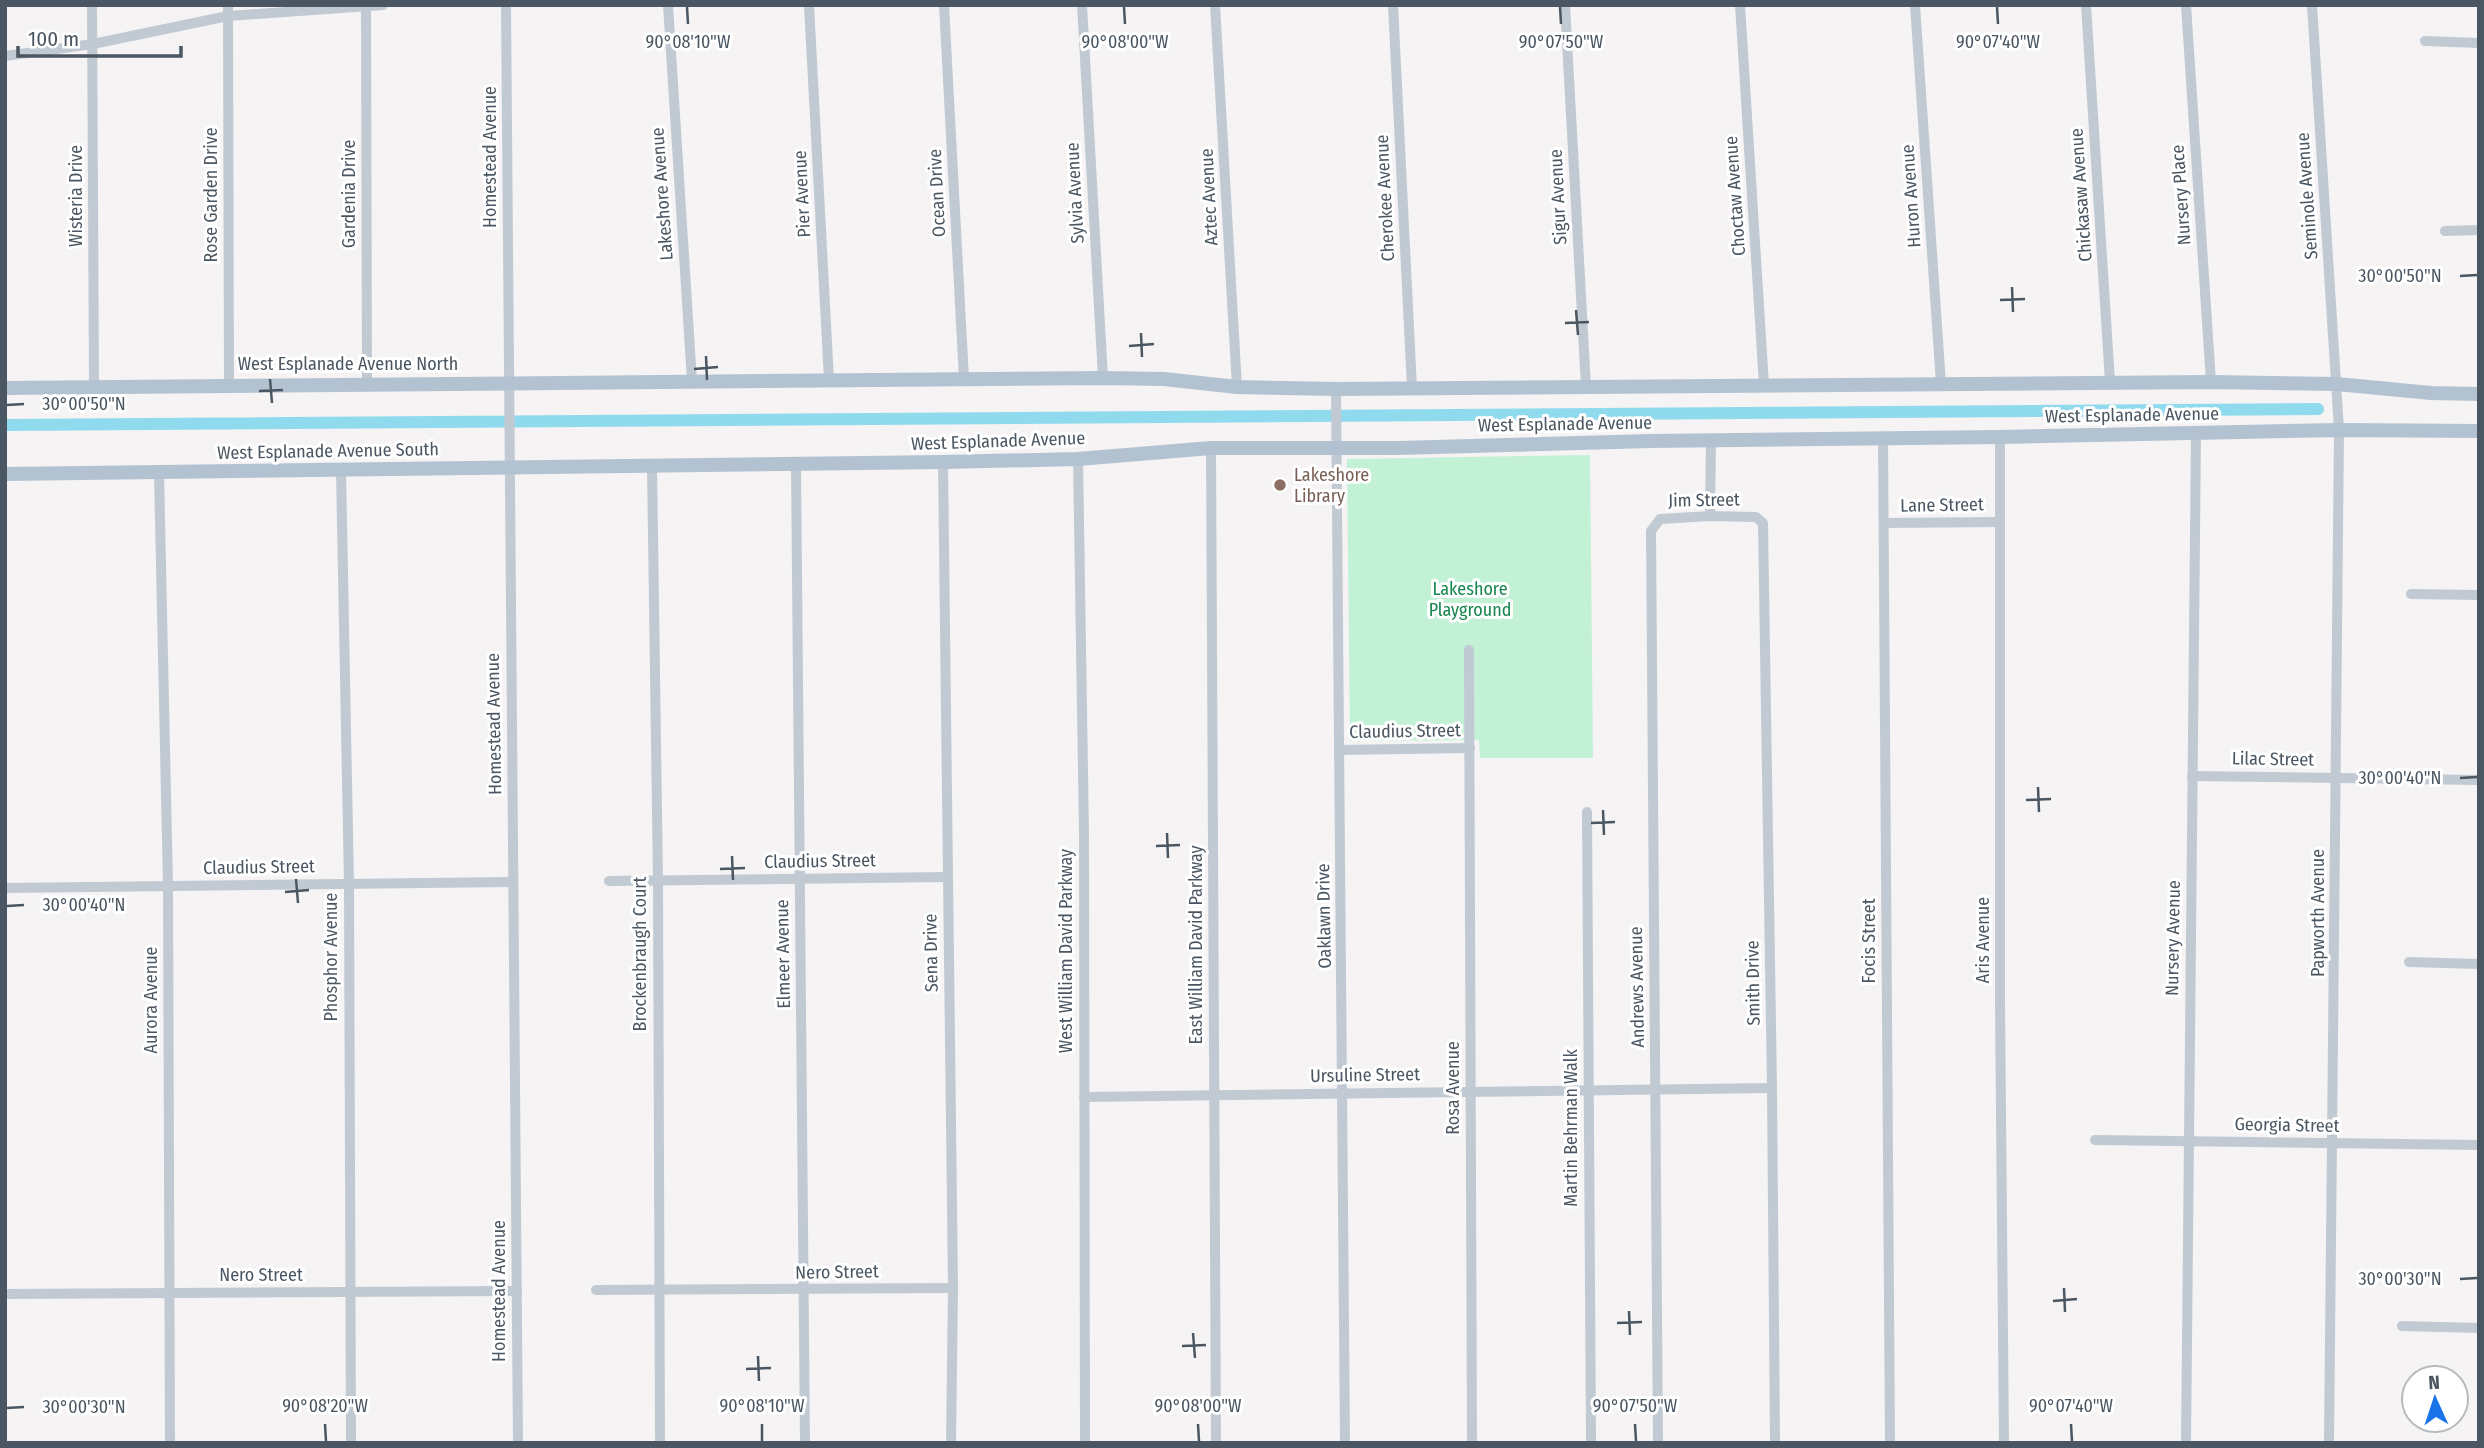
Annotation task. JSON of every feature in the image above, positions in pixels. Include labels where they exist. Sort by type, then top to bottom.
[{"type":"main road","name":"West Esplanade Avenue","points":[[692,381],[1164,379],[1336,394],[1412,388],[2211,382],[2337,384],[2431,393],[2479,394]]},
{"type":"main road","name":"West Esplanade Avenue North","points":[[5,388],[692,381]]},
{"type":"main road","name":"West Esplanade Avenue","points":[[652,466],[1077,459],[1337,440],[1398,448],[2339,430],[2479,431]]},
{"type":"main road","name":"West Esplanade Avenue South","points":[[5,474],[652,466]]},
{"type":"street","name":"Wisteria Drive","points":[[92,5],[94,386]]},
{"type":"street","points":[[5,56],[93,44],[228,10],[383,5]]},
{"type":"street","name":"Homestead Avenue","points":[[506,5],[518,1443]]},
{"type":"street","name":"Lakeshore Avenue","points":[[668,5],[692,381]]},
{"type":"street","name":"Pier Avenue","points":[[809,5],[829,380]]},
{"type":"street","name":"Ocean Drive","points":[[944,5],[964,379]]},
{"type":"street","name":"Sylvia Avenue","points":[[1082,5],[1103,378]]},
{"type":"street","name":"Aztec Avenue","points":[[1216,5],[1237,387]]},
{"type":"street","name":"Cherokee Avenue","points":[[1392,5],[1412,388]]},
{"type":"street","name":"Sigur Avenue","points":[[1564,5],[1586,387]]},
{"type":"street","name":"Choctaw Avenue","points":[[1740,5],[1764,385]]},
{"type":"street","name":"Huron Avenue","points":[[1915,5],[1941,384]]},
{"type":"street","name":"Chickasaw Avenue","points":[[2086,5],[2110,382]]},
{"type":"street","name":"Nursery Place","points":[[2186,5],[2211,382]]},
{"type":"street","name":"Seminole Avenue","points":[[2312,5],[2337,384]]},
{"type":"street","name":"Gardenia Drive","points":[[366,6],[367,384]]},
{"type":"street","name":"Rose Garden Drive","points":[[228,10],[229,385]]},
{"type":"street","points":[[2425,41],[2479,43]]},
{"type":"street","points":[[2445,231],[2479,230]]},
{"type":"street","name":"Papworth Avenue","points":[[2329,1443],[2334,1143],[2339,430],[2337,384]]},
{"type":"street","name":"Oaklawn Drive","points":[[1336,394],[1345,1443]]},
{"type":"street","name":"Nursery Avenue","points":[[2186,1443],[2196,433]]},
{"type":"street","name":"Aris Avenue","points":[[2000,437],[2000,1003],[2004,1443]]},
{"type":"street","name":"Focis Street","points":[[1883,439],[1890,1443]]},
{"type":"street","points":[[1710,516],[1711,440]]},
{"type":"street","name":"East William David Parkway","points":[[1211,448],[1216,1443]]},
{"type":"street","name":"West William David Parkway","points":[[1077,459],[1084,833],[1085,1443]]},
{"type":"street","name":"Sena Drive","points":[[943,462],[953,1288],[951,1443]]},
{"type":"street","name":"Elmeer Avenue","points":[[796,464],[805,1443]]},
{"type":"street","name":"Brockenbraugh Court","points":[[652,466],[658,880],[660,1443]]},
{"type":"street","name":"Phosphor Avenue","points":[[341,471],[349,884],[351,1443]]},
{"type":"street","name":"Aurora Avenue","points":[[159,473],[168,886],[170,1443]]},
{"type":"street","name":"Jim Street","points":[[1651,531],[1660,519],[1756,517],[1763,523]]},
{"type":"street","name":"Lane Street","points":[[1884,523],[2000,522]]},
{"type":"street","name":"Smith Drive","points":[[1763,523],[1772,1088],[1774,1443]]},
{"type":"street","name":"Andrews Avenue","points":[[1651,531],[1658,1443]]},
{"type":"street","points":[[2411,594],[2479,595]]},
{"type":"street","name":"Rosa Avenue","points":[[1469,650],[1472,1443]]},
{"type":"street","name":"Claudius Street","points":[[1339,750],[1471,748]]},
{"type":"street","name":"Lilac Street","points":[[2192,776],[2479,780]]},
{"type":"street","name":"Martin Behrman Walk","points":[[1587,812],[1591,1443]]},
{"type":"street","name":"Claudius Street","points":[[609,881],[948,877]]},
{"type":"street","name":"Claudius Street","points":[[5,888],[513,882]]},
{"type":"street","points":[[2409,962],[2479,964]]},
{"type":"street","name":"Ursuline Street","points":[[1084,1097],[1772,1088]]},
{"type":"street","name":"Georgia Street","points":[[2095,1140],[2479,1145]]},
{"type":"street","name":"Nero Street","points":[[596,1290],[953,1288]]},
{"type":"street","name":"Nero Street","points":[[5,1294],[517,1291]]},
{"type":"street","points":[[2402,1326],[2479,1328]]},
{"type":"green space","name":"Lakeshore Playground","points":[[1590,455],[1593,758],[1480,758],[1479,740],[1350,741],[1347,459]]},
{"type":"waterway","points":[[5,425],[2318,409]]},
{"type":"place","name":"Lakeshore Library","points":[[1280,485]]}]
